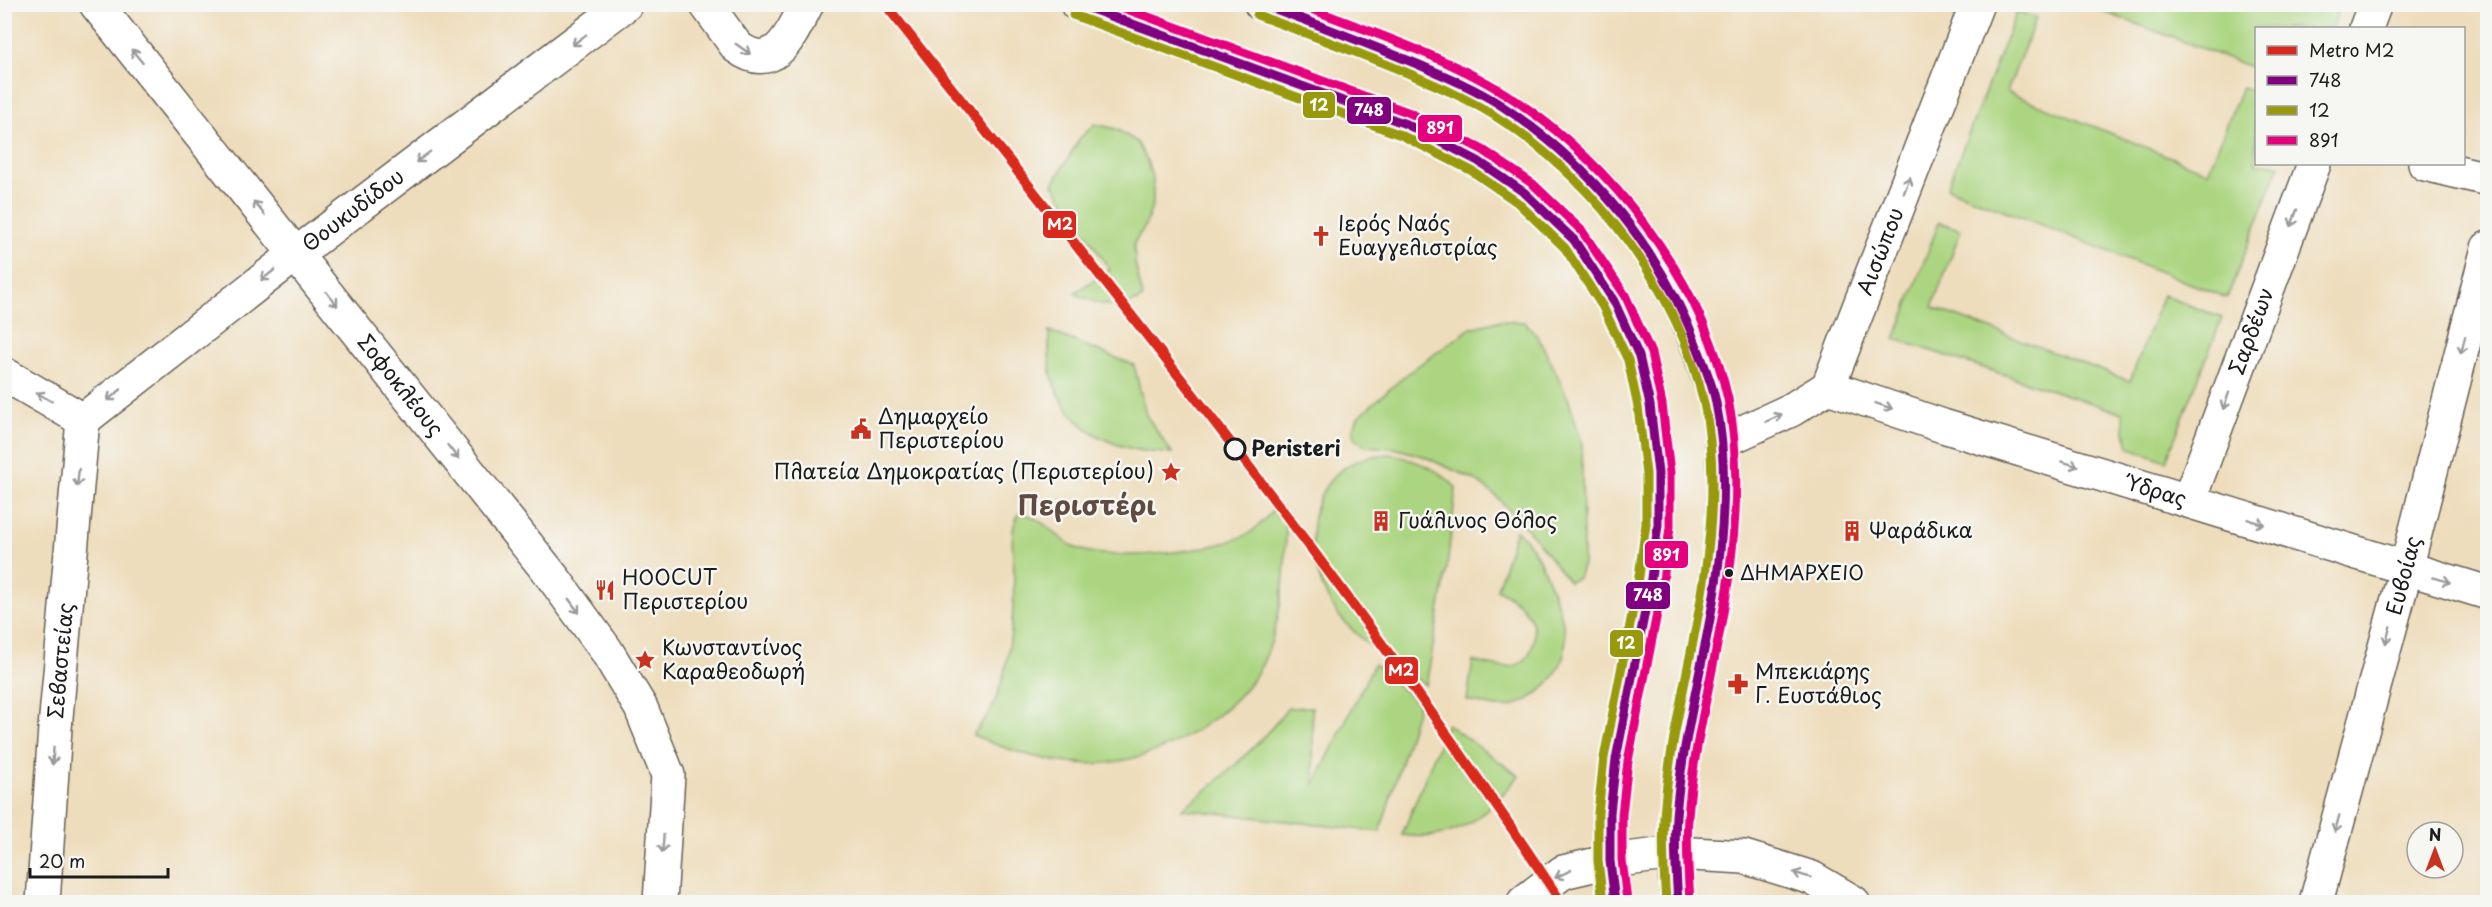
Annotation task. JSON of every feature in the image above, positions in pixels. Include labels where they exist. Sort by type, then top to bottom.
[{"type":"main road","points":[[1077,4],[1406,124],[1478,161],[1525,193],[1574,240],[1614,301],[1639,356],[1650,405],[1658,473],[1658,525],[1650,586],[1616,759],[1610,813],[1610,861],[1615,903]]},
{"type":"main road","points":[[1261,4],[1348,35],[1452,81],[1499,104],[1555,145],[1615,202],[1644,244],[1695,336],[1717,407],[1721,442],[1722,506],[1719,567],[1681,765],[1675,853],[1678,903]]},
{"type":"street","name":"Σοφοκλέους","points":[[96,4],[548,570],[606,650],[641,708],[668,775],[660,903]]},
{"type":"street","name":"Θουκυδίδου","points":[[83,420],[296,254],[626,4]]},
{"type":"street","points":[[706,4],[738,47],[744,52],[758,56],[768,56],[785,45],[807,4]]},
{"type":"street","name":"Αισώπου","points":[[1828,387],[1977,4]]},
{"type":"street","points":[[2366,27],[2375,4]]},
{"type":"street","name":"Σαρδέων","points":[[2189,500],[2314,165]]},
{"type":"street","points":[[2429,165],[2487,179]]},
{"type":"street","name":"Ευβοίας","points":[[2316,903],[2406,569],[2487,248]]},
{"type":"street","points":[[4,374],[83,420]]},
{"type":"street","points":[[1721,442],[1791,410],[1828,387]]},
{"type":"street","name":"Ύδρας","points":[[1828,387],[1943,426],[2487,593]]},
{"type":"street","name":"Σεβαστείας","points":[[43,903],[55,728],[83,420]]},
{"type":"street","points":[[1524,903],[1563,872],[1610,861],[1675,853],[1744,857],[1812,878],[1853,903]]},
{"type":"green space","points":[[2086,5],[2341,5],[2332,27],[2255,27],[2255,69]]},
{"type":"green space","points":[[2017,11],[2036,18],[2007,92],[2208,172],[2242,87],[2255,92],[2255,165],[2280,165],[2227,298],[1947,188]]},
{"type":"green space","points":[[1095,124],[1116,129],[1137,142],[1147,161],[1153,180],[1153,204],[1145,226],[1134,243],[1135,263],[1143,298],[1125,305],[1100,304],[1074,293],[1110,270],[1053,184],[1080,138]]},
{"type":"green space","points":[[1939,222],[1961,230],[1932,307],[2130,381],[2163,295],[2222,318],[2166,461],[2128,447],[2122,413],[1895,339]]},
{"type":"green space","points":[[1498,321],[1525,322],[1538,337],[1569,401],[1582,443],[1583,564],[1578,578],[1569,582],[1532,534],[1496,496],[1475,480],[1423,456],[1394,448],[1365,446],[1355,438],[1353,430],[1358,417],[1408,373],[1471,328]]},
{"type":"green space","points":[[1049,331],[1134,365],[1146,415],[1172,453],[1133,449],[1115,444],[1083,426],[1070,412],[1052,377],[1049,360]]},
{"type":"green space","points":[[1391,454],[1435,470],[1456,488],[1447,568],[1426,685],[1380,654],[1340,617],[1324,590],[1313,550],[1316,509],[1323,492],[1334,477],[1349,465],[1368,457]]},
{"type":"green space","points":[[1274,509],[1286,516],[1286,534],[1283,587],[1272,639],[1261,666],[1249,684],[1210,721],[1181,740],[1152,753],[1094,764],[1035,757],[1004,748],[973,735],[992,708],[1007,660],[1013,609],[1012,544],[1019,513],[1042,522],[1076,548],[1113,555],[1138,555],[1191,550],[1236,539],[1254,530]]},
{"type":"green space","points":[[1516,530],[1531,547],[1545,573],[1563,621],[1565,647],[1563,658],[1552,678],[1535,695],[1514,705],[1494,707],[1467,700],[1473,661],[1500,667],[1517,665],[1529,654],[1534,639],[1532,623],[1526,611],[1497,589]]},
{"type":"green space","points":[[1374,664],[1419,704],[1380,832],[1182,809],[1239,762],[1288,708],[1312,707],[1314,785]]},
{"type":"green space","points":[[1447,724],[1519,776],[1494,803],[1468,824],[1439,835],[1422,837],[1402,835]]},
{"type":"metro line","name":"Μ2","points":[[885,4],[1147,335],[1318,558],[1402,671],[1561,902]]},
{"type":"transit line","name":"748","points":[[1078,4],[1406,124],[1478,161],[1525,193],[1574,240],[1614,301],[1639,356],[1650,405],[1658,473],[1658,525],[1650,586],[1616,759],[1610,813],[1610,861],[1615,902]]},
{"type":"transit line","name":"891","points":[[1113,4],[1410,113],[1483,150],[1533,184],[1582,231],[1625,295],[1651,353],[1662,404],[1670,473],[1670,527],[1662,588],[1628,761],[1622,814],[1622,860],[1627,901]]},
{"type":"transit line","name":"748","points":[[1262,4],[1417,64],[1469,87],[1499,104],[1533,128],[1593,182],[1620,213],[1666,280],[1684,316],[1715,397],[1722,439],[1724,495],[1716,584],[1685,750],[1676,816],[1678,902]]},
{"type":"transit line","name":"891","points":[[1298,4],[1456,67],[1504,93],[1543,120],[1580,152],[1614,187],[1645,225],[1673,266],[1696,309],[1715,354],[1728,399],[1734,440],[1736,483],[1726,598],[1691,786],[1687,838],[1690,901]]},
{"type":"transit line","name":"12","points":[[1073,15],[1401,135],[1472,171],[1517,202],[1565,248],[1603,307],[1628,360],[1638,407],[1646,474],[1646,524],[1638,584],[1604,758],[1598,813],[1598,861],[1603,902]]},
{"type":"transit line","name":"12","points":[[1257,15],[1441,88],[1492,114],[1529,140],[1564,169],[1626,238],[1652,277],[1674,317],[1691,360],[1704,403],[1708,423],[1712,485],[1706,567],[1667,786],[1663,839],[1666,902]]},
{"type":"place","name":"Ιερός Ναός Ευαγγελιστρίας","points":[[1321,236]]},
{"type":"place","name":"Δημαρχείο Περιστερίου","points":[[861,429]]},
{"type":"place","name":"Peristeri","points":[[1235,449]]},
{"type":"place","name":"Πλατεία Δημοκρατίας (Περιστερίου)","points":[[1171,472]]},
{"type":"place","name":"Γυάλινος Θόλος","points":[[1381,521]]},
{"type":"place","name":"Ψαράδικα","points":[[1852,531]]},
{"type":"place","name":"ΔΗΜΑΡΧΕΙΟ","points":[[1729,573]]},
{"type":"place","name":"HOOCUT Περιστερίου","points":[[605,590]]},
{"type":"place","name":"Κωνσταντίνος Καραθεοδωρή","points":[[645,660]]},
{"type":"place","name":"Μπεκιάρης Γ. Ευστάθιος","points":[[1738,684]]},
{"type":"district","name":"Περιστέρι","points":[[1087,506]]}]
